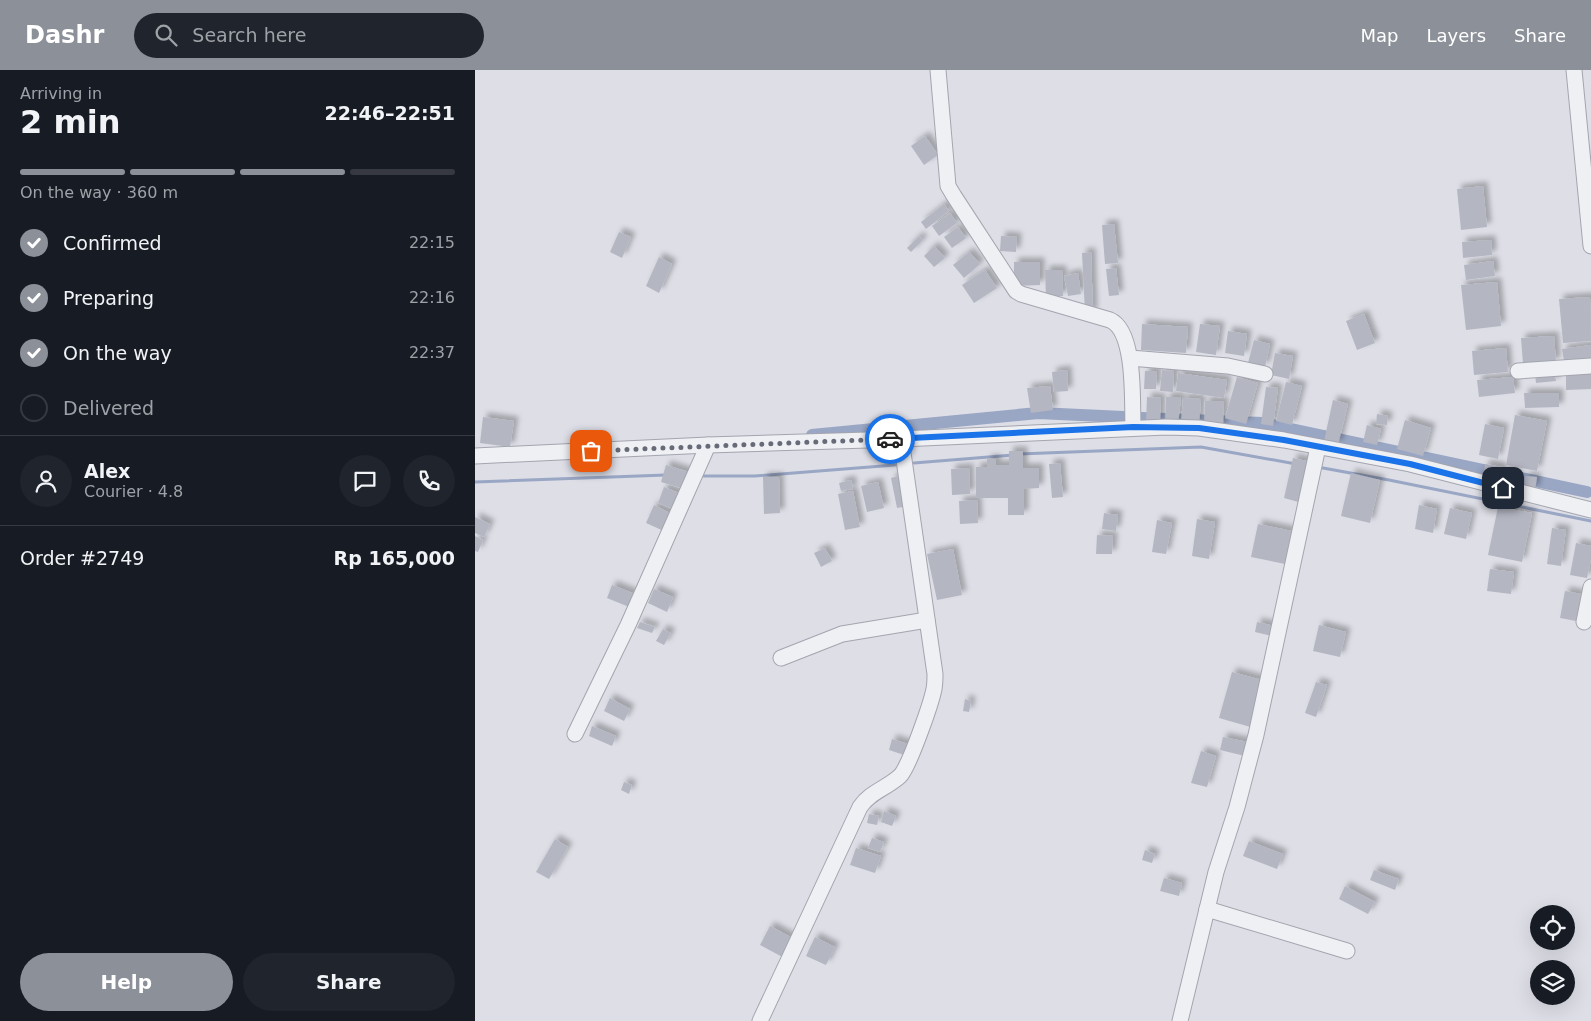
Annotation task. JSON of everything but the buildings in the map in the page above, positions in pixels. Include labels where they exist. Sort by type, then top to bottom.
[{"type":"street","points":[[938,70],[949,186],[1011,286],[1021,294],[1116,323],[1123,333],[1130,358],[1133,427]]},
{"type":"street","points":[[1574,70],[1591,246]]},
{"type":"street","points":[[1130,358],[1228,366],[1265,374]]},
{"type":"street","points":[[1518,371],[1591,366]]},
{"type":"street","points":[[475,456],[708,445],[901,439],[1133,427],[1199,428],[1284,440],[1410,464],[1591,510]]},
{"type":"street","points":[[759,1021],[860,807],[872,794],[901,775],[911,756],[934,690],[935,674],[901,439]]},
{"type":"street","points":[[575,734],[627,625],[708,445]]},
{"type":"street","points":[[1180,1021],[1216,872],[1239,800],[1256,735],[1317,447]]},
{"type":"street","points":[[1584,622],[1591,587]]},
{"type":"street","points":[[781,658],[842,634],[927,620]]},
{"type":"street","points":[[1207,909],[1347,951]]},
{"type":"waterway","points":[[812,435],[1038,413],[1123,417]]},
{"type":"waterway","points":[[1142,418],[1262,423],[1587,492]]},
{"type":"waterway","points":[[1019,454],[1201,447],[1296,464]]},
{"type":"waterway","points":[[914,463],[1013,455]]},
{"type":"waterway","points":[[704,476],[755,476],[895,465]]},
{"type":"waterway","points":[[1323,468],[1591,521]]},
{"type":"waterway","points":[[475,482],[666,475]]},
{"type":"way so far","points":[[591,451],[890,439]]},
{"type":"route","points":[[890,439],[1133,427],[1199,428],[1284,440],[1410,464],[1503,488]]}]
